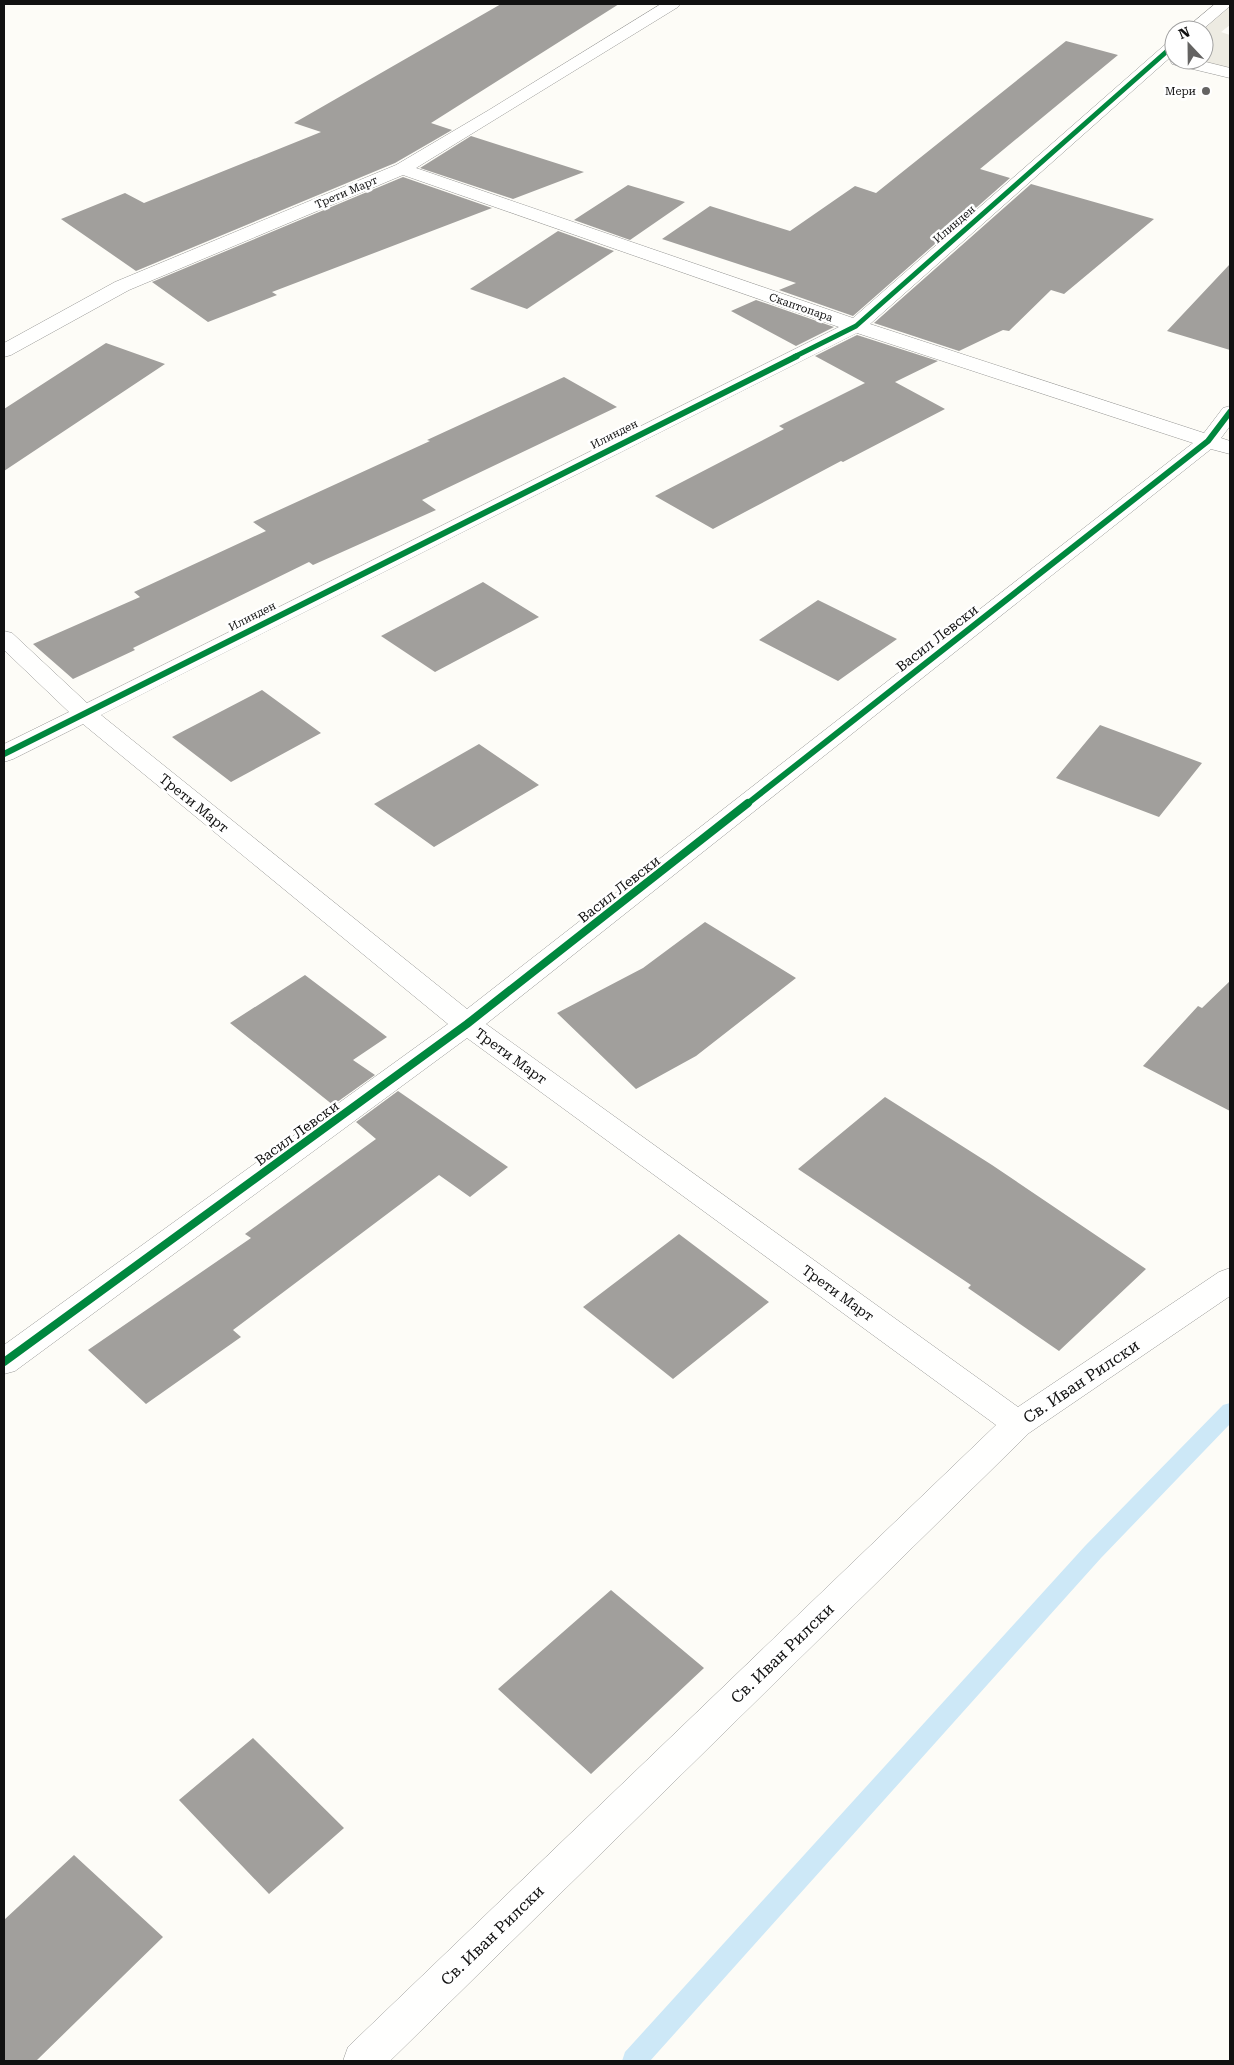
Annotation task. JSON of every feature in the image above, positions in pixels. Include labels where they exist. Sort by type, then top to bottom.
[{"type":"street","name":"Трети Март","points":[[4,351],[122,286],[402,169],[495,114],[672,4]]},
{"type":"street","points":[[1204,20],[1224,4]]},
{"type":"street","name":"Илинден","points":[[4,754],[856,326],[1164,62]]},
{"type":"street","points":[[1214,68],[1230,73]]},
{"type":"street","name":"Скаптопара","points":[[402,169],[856,326],[1219,444]]},
{"type":"street","name":"Васил Левски","points":[[4,1362],[467,1024],[1219,444],[1230,412]]},
{"type":"street","name":"Трети Март","points":[[4,638],[84,713],[467,1024],[1018,1424]]},
{"type":"street","name":"Св. Иван Рилски","points":[[362,2061],[1018,1424],[1230,1280]]},
{"type":"shaded area","points":[[1224,4],[1230,4],[1230,25],[1221,32],[1230,35],[1230,73],[1214,69],[1214,20],[1204,20]]},
{"type":"building","points":[[501,4],[619,4],[431,123],[452,130],[395,163],[136,271],[61,219],[125,193],[144,203],[321,132],[294,123]]},
{"type":"building","points":[[1066,41],[1118,55],[980,169],[1010,178],[853,316],[779,290],[796,283],[662,239],[710,206],[790,231],[855,186],[876,193]]},
{"type":"building","points":[[471,136],[584,172],[513,199],[420,168]]},
{"type":"building","points":[[403,177],[492,208],[272,292],[277,295],[208,322],[152,282]]},
{"type":"building","points":[[1031,184],[1154,219],[1064,294],[1051,290],[1009,331],[1003,330],[959,351],[874,323]]},
{"type":"building","points":[[628,185],[685,202],[630,240],[574,220]]},
{"type":"building","points":[[558,231],[614,251],[527,309],[470,289]]},
{"type":"building","points":[[1230,264],[1230,350],[1167,331]]},
{"type":"building","points":[[756,300],[834,327],[796,346],[731,311]]},
{"type":"building","points":[[857,335],[938,361],[895,382],[945,409],[843,462],[841,461],[713,529],[655,496],[784,429],[779,426],[865,383],[815,356]]},
{"type":"building","points":[[106,343],[165,364],[4,471],[4,409]]},
{"type":"building","points":[[564,377],[617,407],[422,500],[436,510],[313,565],[309,562],[133,648],[135,650],[73,679],[33,644],[140,597],[134,592],[266,531],[253,522]]},
{"type":"building","points":[[483,582],[539,617],[435,672],[381,636]]},
{"type":"building","points":[[818,600],[897,639],[838,681],[759,640]]},
{"type":"building","points":[[262,690],[321,733],[231,782],[172,737]]},
{"type":"building","points":[[1100,725],[1202,763],[1159,817],[1056,778]]},
{"type":"building","points":[[479,744],[539,785],[434,847],[374,804]]},
{"type":"building","points":[[705,922],[796,978],[696,1056],[636,1089],[557,1013],[643,968]]},
{"type":"building","points":[[305,975],[387,1037],[353,1060],[375,1075],[333,1105],[230,1023]]},
{"type":"building","points":[[1230,981],[1230,1111],[1143,1066],[1198,1006],[1202,1008]]},
{"type":"building","points":[[398,1091],[508,1167],[470,1197],[439,1175],[233,1330],[241,1337],[146,1404],[88,1350],[251,1238],[245,1234],[376,1139],[356,1122]]},
{"type":"building","points":[[885,1097],[992,1165],[1146,1269],[1059,1351],[968,1288],[971,1285],[798,1169]]},
{"type":"building","points":[[679,1234],[769,1302],[673,1379],[583,1307]]},
{"type":"building","points":[[611,1590],[704,1668],[591,1774],[498,1689]]},
{"type":"building","points":[[253,1738],[344,1828],[269,1894],[179,1800]]},
{"type":"building","points":[[74,1855],[163,1937],[36,2061],[4,2061],[4,1920]]},
{"type":"waterway","points":[[634,2061],[1093,1552],[1230,1411]]},
{"type":"cycle path","points":[[4,754],[856,326],[1164,54]]},
{"type":"cycle path","points":[[4,1362],[467,1024],[1208,441],[1230,412]]},
{"type":"place","name":"Мери","points":[[1206,91]]}]
